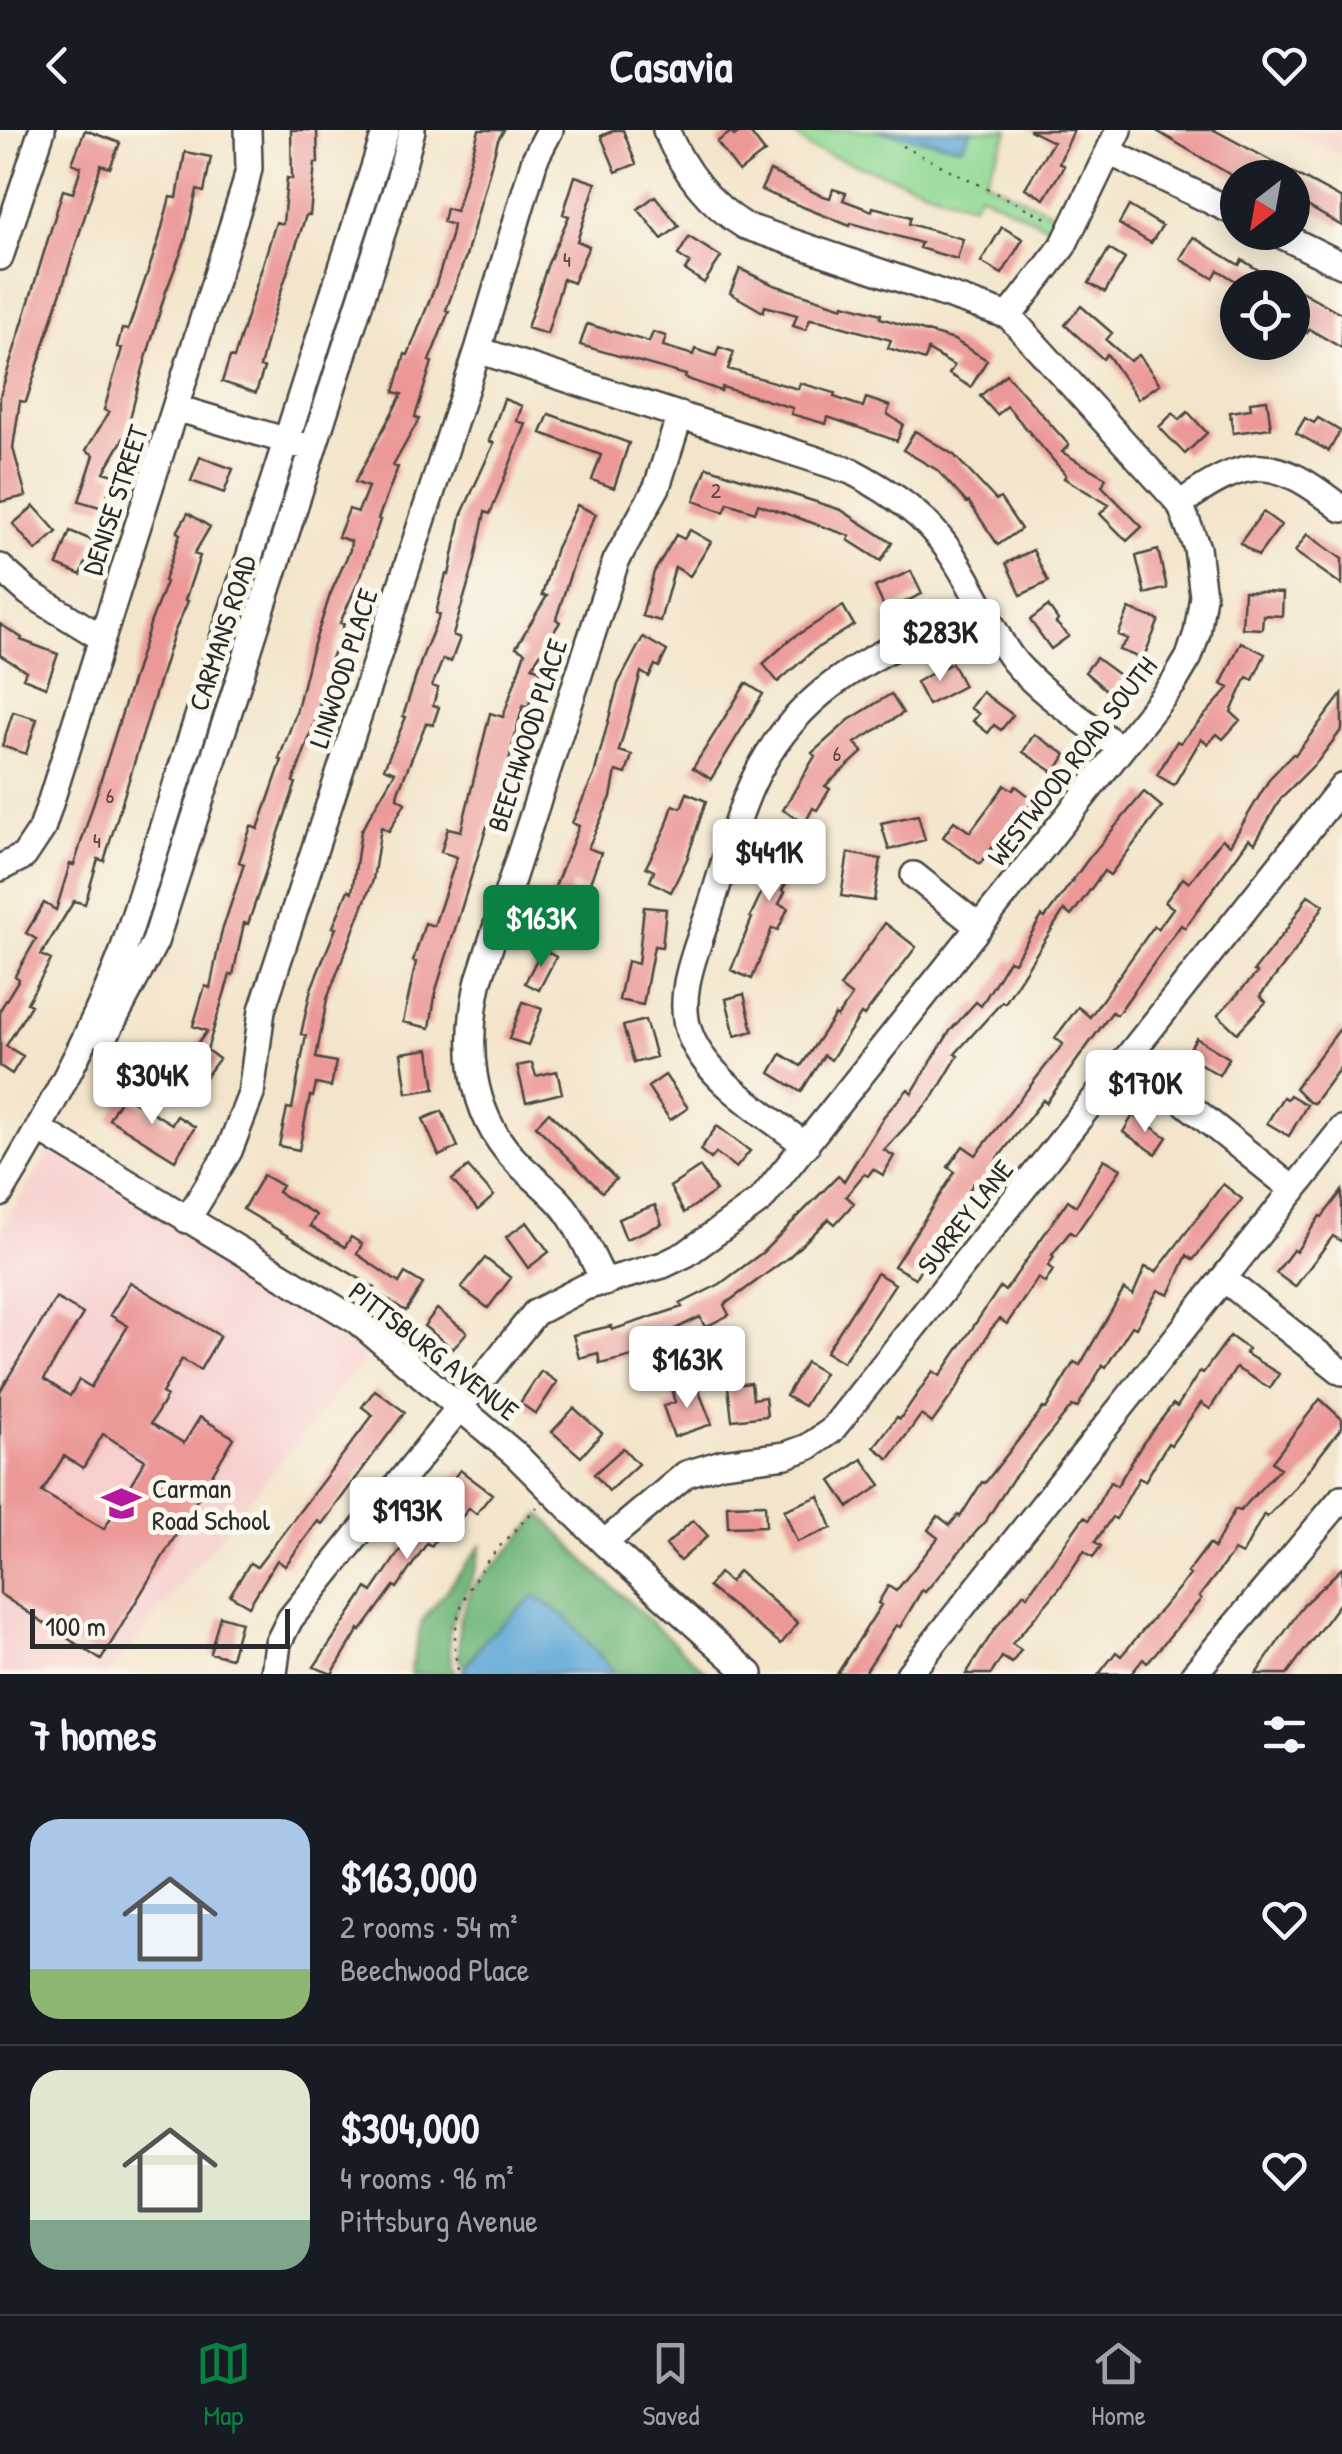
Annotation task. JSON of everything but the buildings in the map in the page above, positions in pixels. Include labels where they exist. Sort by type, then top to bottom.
[{"type":"street","points":[[0,257],[8,202],[42,130]]},
{"type":"street","name":"DENISE STREET","points":[[0,868],[24,856],[42,829],[246,186],[248,130]]},
{"type":"street","name":"CARMANS ROAD","points":[[0,1194],[39,1129],[100,1010],[122,954],[386,130]]},
{"type":"street","name":"CARMANS ROAD","points":[[39,1129],[74,1094],[154,942],[412,130]]},
{"type":"street","name":"LINWOOD PLACE","points":[[188,1220],[229,1151],[250,1094],[262,1010],[478,350],[535,159],[550,130]]},
{"type":"street","name":"WESTWOOD ROAD SOUTH","points":[[274,1674],[278,1643],[290,1619],[535,1314],[585,1288],[664,1265],[716,1236],[761,1200],[1172,684],[1189,658],[1198,633],[1204,596],[1202,573],[1180,504],[1009,316],[745,226],[705,195],[677,156],[666,130]]},
{"type":"street","points":[[1009,316],[1055,260],[1114,141],[1220,203]]},
{"type":"street","points":[[1310,249],[1342,265]]},
{"type":"street","points":[[478,350],[852,471],[896,495],[947,545],[1002,646],[1024,672],[1121,749]]},
{"type":"street","points":[[176,408],[313,450]]},
{"type":"street","name":"BEECHWOOD PLACE","points":[[605,1283],[568,1212],[512,1158],[487,1117],[472,1064],[471,1014],[616,562],[658,487],[680,416]]},
{"type":"street","points":[[1180,504],[1232,471],[1262,467],[1303,479],[1342,509]]},
{"type":"street","points":[[0,568],[29,593],[102,638]]},
{"type":"street","points":[[806,1146],[716,1074],[689,1034],[684,994],[705,923],[752,785],[774,743],[793,718],[826,686],[865,662],[981,605]]},
{"type":"street","name":"SURREY LANE","points":[[604,1543],[686,1474],[722,1462],[786,1455],[831,1431],[1342,787]]},
{"type":"street","points":[[914,876],[980,927]]},
{"type":"street","points":[[1128,1058],[1294,1190]]},
{"type":"street","name":"PITTSBURG AVENUE","points":[[39,1129],[357,1321],[460,1406],[750,1674]]},
{"type":"street","points":[[909,1674],[1342,1129]]},
{"type":"street","points":[[1224,1279],[1342,1372]]},
{"type":"street","points":[[1194,1674],[1342,1498]]},
{"type":"path","points":[[902,146],[1071,230]]},
{"type":"path","points":[[458,1670],[452,1643],[457,1613],[502,1544],[552,1492]]},
{"type":"shaded area","points":[[1288,130],[1342,130],[1342,156]]},
{"type":"shaded area","name":"Carman Road School","points":[[50,1150],[358,1333],[374,1347],[108,1674],[0,1674],[0,1231]]},
{"type":"green space","points":[[790,130],[1009,130],[985,180],[1058,215],[1051,228],[979,193],[972,205],[809,148]]},
{"type":"green space","points":[[541,1514],[593,1569],[708,1674],[616,1674],[608,1668],[486,1638],[464,1668],[459,1659],[459,1620],[473,1587]]},
{"type":"green space","points":[[481,1546],[477,1565],[452,1620],[449,1635],[455,1674],[410,1674],[422,1621]]},
{"type":"water","points":[[873,130],[972,130],[962,147]]},
{"type":"water","points":[[534,1596],[565,1616],[616,1674],[460,1674],[486,1638]]},
{"type":"place","name":"Carman Road School","points":[[122,1504]]}]
